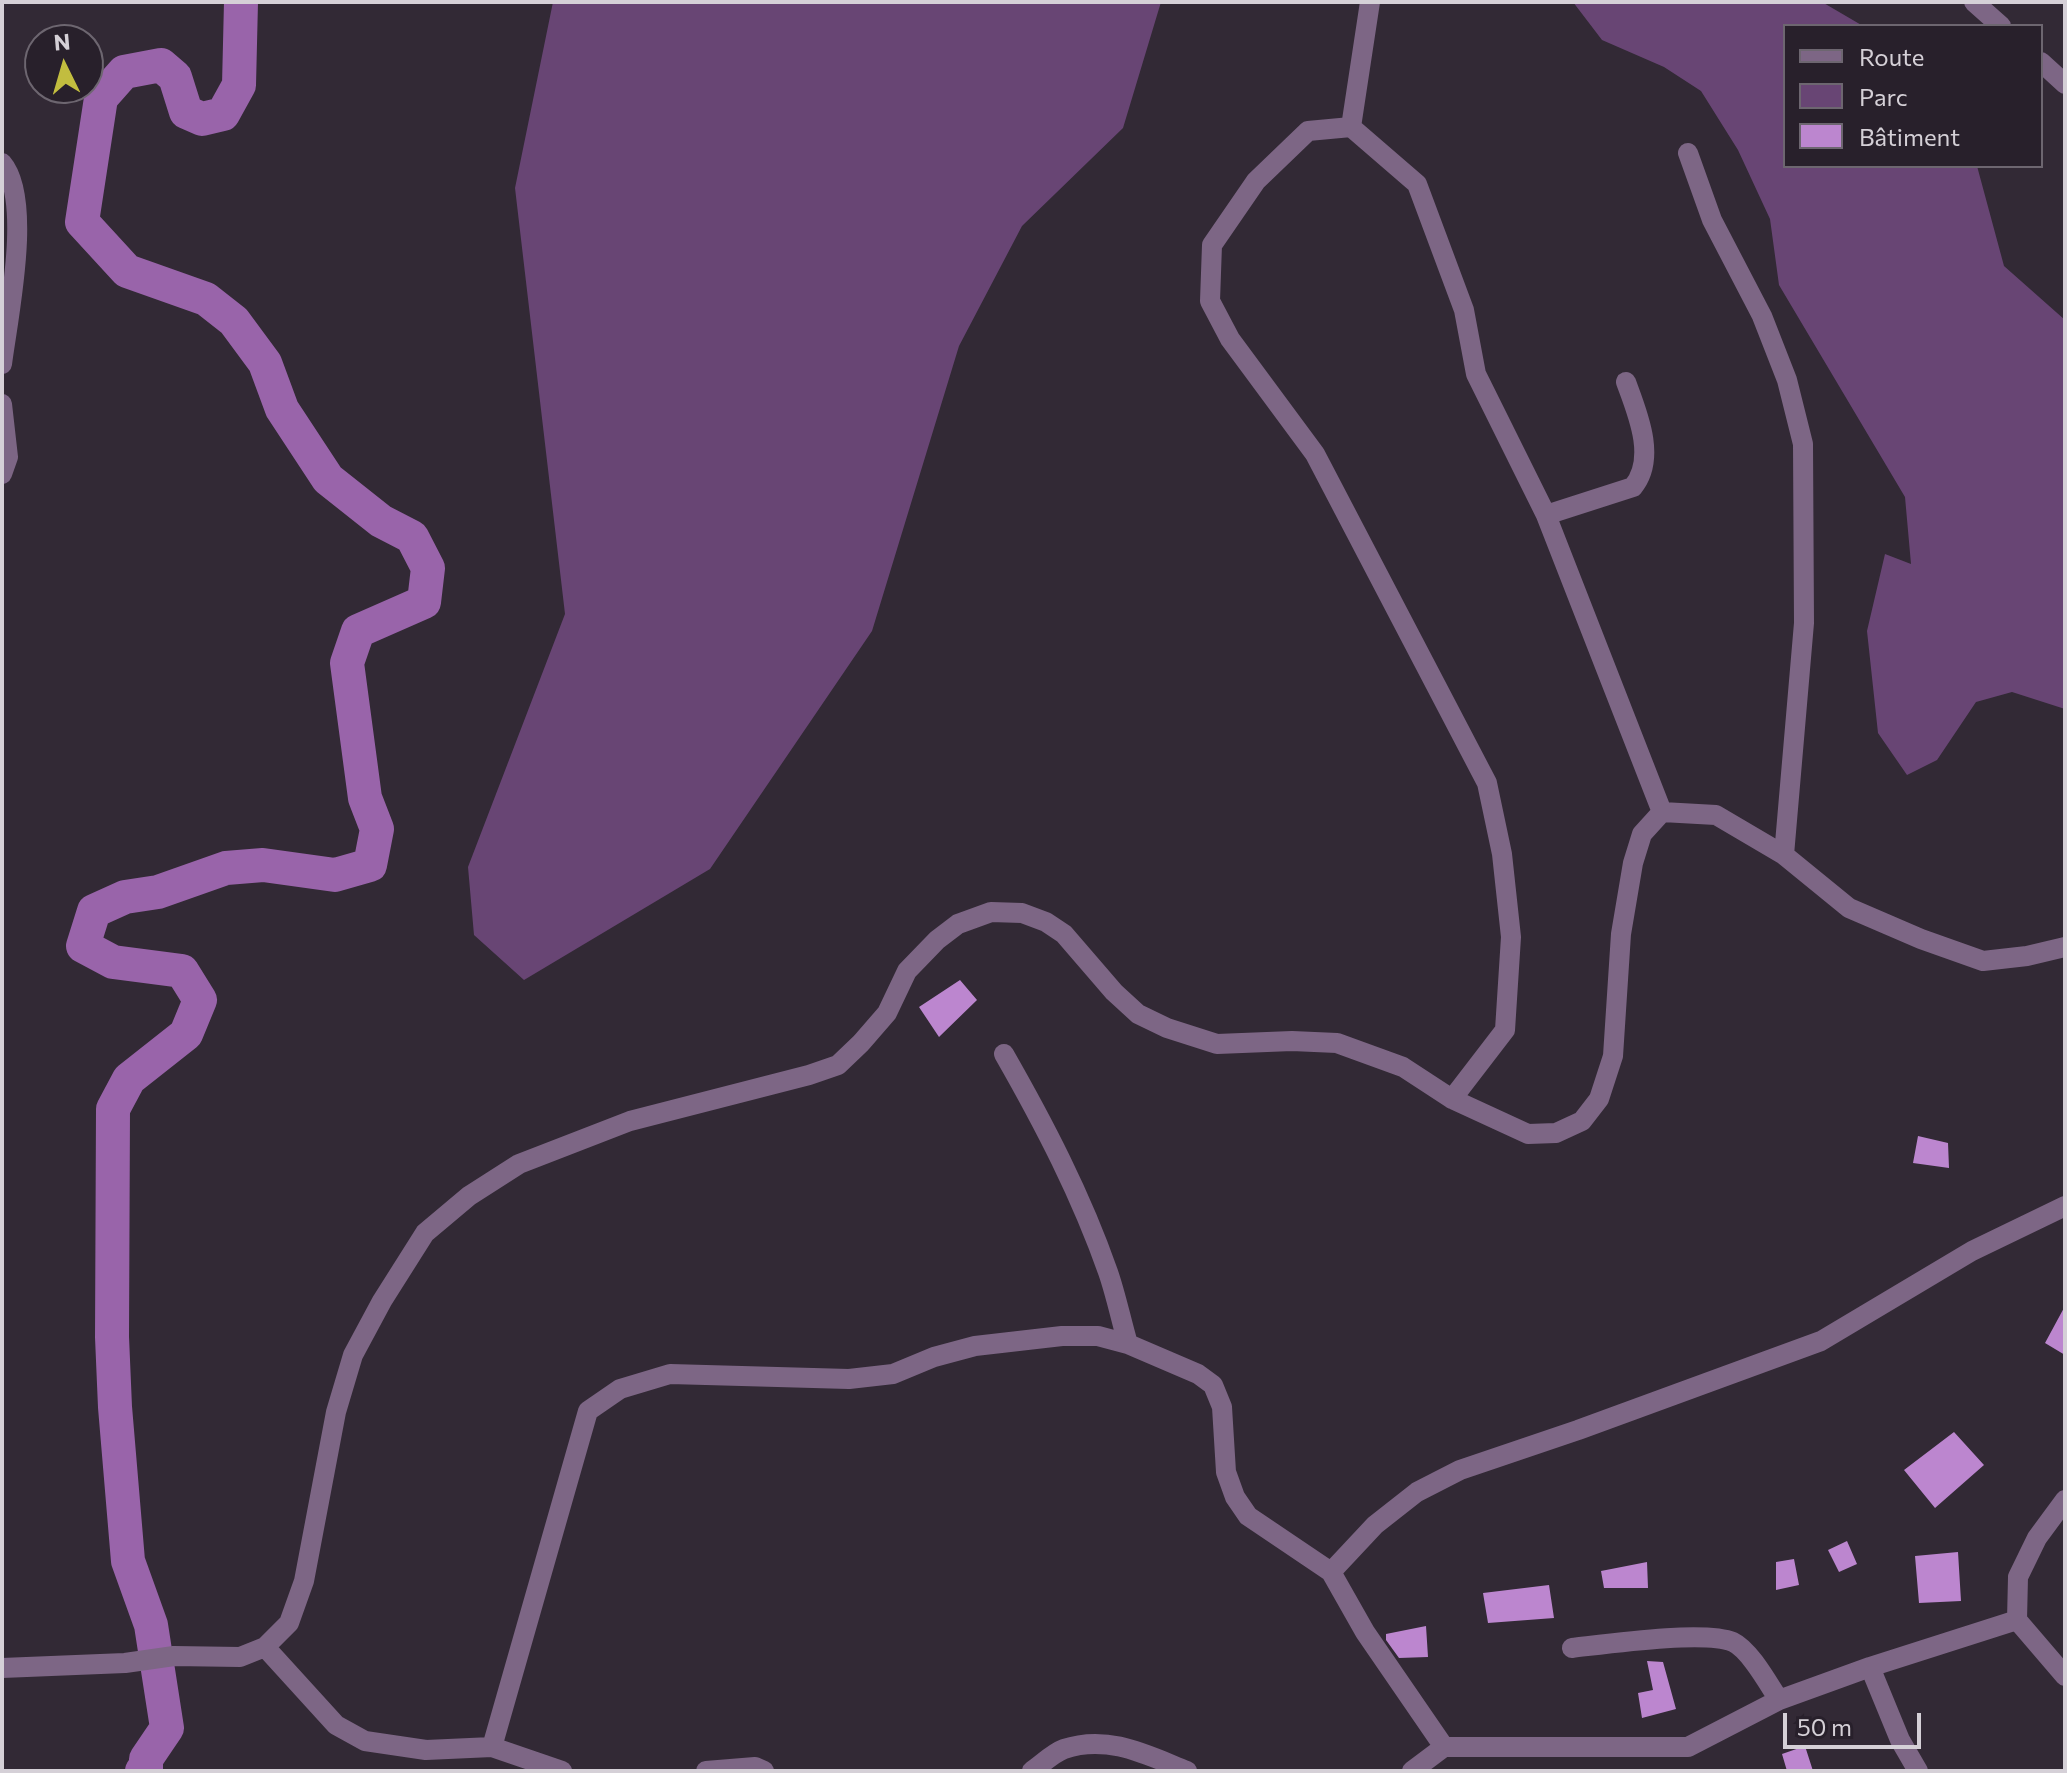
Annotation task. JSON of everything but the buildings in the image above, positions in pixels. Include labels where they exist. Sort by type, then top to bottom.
[{"type":"street","points":[[1351,127],[1370,2]]},
{"type":"street","points":[[1974,2],[1999,24]]},
{"type":"street","points":[[2043,64],[2065,84]]},
{"type":"street","points":[[1452,1099],[1505,1030],[1511,937],[1502,854],[1487,783],[1315,454],[1230,339],[1210,301],[1212,245],[1256,181],[1308,131],[1351,127],[1417,184],[1464,310],[1476,374],[1546,515],[1662,812]]},
{"type":"street","points":[[1688,153],[1712,220],[1772,341],[1787,380],[1803,444],[1804,623],[1784,855]]},
{"type":"street","points":[[2,163],[13,182],[19,223],[2,364]]},
{"type":"street","points":[[1546,515],[1633,487],[1640,479],[1645,435],[1626,382]]},
{"type":"street","points":[[2,404],[8,457],[2,474]]},
{"type":"street","points":[[2,1668],[125,1663],[174,1656],[240,1657],[265,1647],[289,1623],[304,1581],[336,1412],[353,1355],[382,1301],[425,1233],[469,1196],[519,1164],[630,1121],[838,1065],[887,1013],[907,971],[937,940],[958,924],[991,912],[1022,913],[1046,922],[1064,934],[1114,992],[1138,1014],[1167,1028],[1217,1044],[1337,1043],[1403,1067],[1452,1099],[1528,1134],[1556,1133],[1582,1121],[1599,1099],[1613,1056],[1621,934],[1633,863],[1642,834],[1662,812]]},
{"type":"street","points":[[1662,812],[1716,815],[1784,855],[1849,908],[1983,961],[2027,956],[2065,947]]},
{"type":"street","points":[[1004,1054],[1050,1135],[1088,1220],[1109,1275],[1128,1344]]},
{"type":"street","points":[[1331,1572],[1375,1525],[1417,1492],[1460,1470],[1821,1341],[1972,1251],[2065,1206]]},
{"type":"street","points":[[492,1747],[588,1411],[620,1389],[670,1374],[849,1379],[893,1374],[934,1357],[975,1346],[1062,1336],[1098,1336],[1128,1344],[1198,1374],[1213,1385],[1222,1407],[1226,1472],[1235,1497],[1248,1516],[1331,1572],[1365,1632],[1444,1747]]},
{"type":"street","points":[[2065,1500],[2037,1538],[2018,1577],[2017,1620],[2065,1676]]},
{"type":"street","points":[[1412,1771],[1444,1747],[1688,1747],[1779,1700],[2017,1620]]},
{"type":"street","points":[[1572,1648],[1711,1638],[1735,1643],[1753,1661],[1779,1700]]},
{"type":"street","points":[[265,1647],[336,1725],[365,1741],[426,1750],[492,1747],[562,1771]]},
{"type":"street","points":[[1870,1667],[1900,1740],[1918,1771]]},
{"type":"street","points":[[1032,1771],[1062,1750],[1095,1743],[1122,1745],[1187,1771]]},
{"type":"street","points":[[706,1771],[755,1767],[764,1771]]},
{"type":"green space","points":[[553,2],[1161,2],[1123,128],[1022,226],[959,346],[872,631],[710,869],[524,980],[474,935],[468,867],[565,614],[515,188]]},
{"type":"green space","points":[[1573,2],[1822,2],[1860,24],[1783,24],[1783,168],[1978,168],[2004,266],[2065,320],[2065,709],[2012,692],[1976,702],[1937,760],[1907,775],[1878,733],[1867,631],[1885,554],[1911,564],[1905,497],[1779,285],[1770,219],[1738,150],[1701,91],[1664,67],[1602,40]]},
{"type":"waterway","points":[[142,1771],[146,1769],[146,1759],[167,1728],[151,1625],[128,1561],[112,1337],[113,1109],[129,1079],[186,1034],[200,1000],[182,971],[113,962],[83,946],[94,911],[125,897],[158,892],[226,868],[263,865],[335,875],[370,865],[377,829],[365,798],[347,663],[358,631],[424,602],[428,568],[412,537],[381,521],[328,479],[282,409],[265,363],[234,321],[206,299],[127,271],[82,222],[101,98],[124,72],[161,65],[175,77],[186,112],[202,119],[223,114],[239,85],[241,2]]}]
